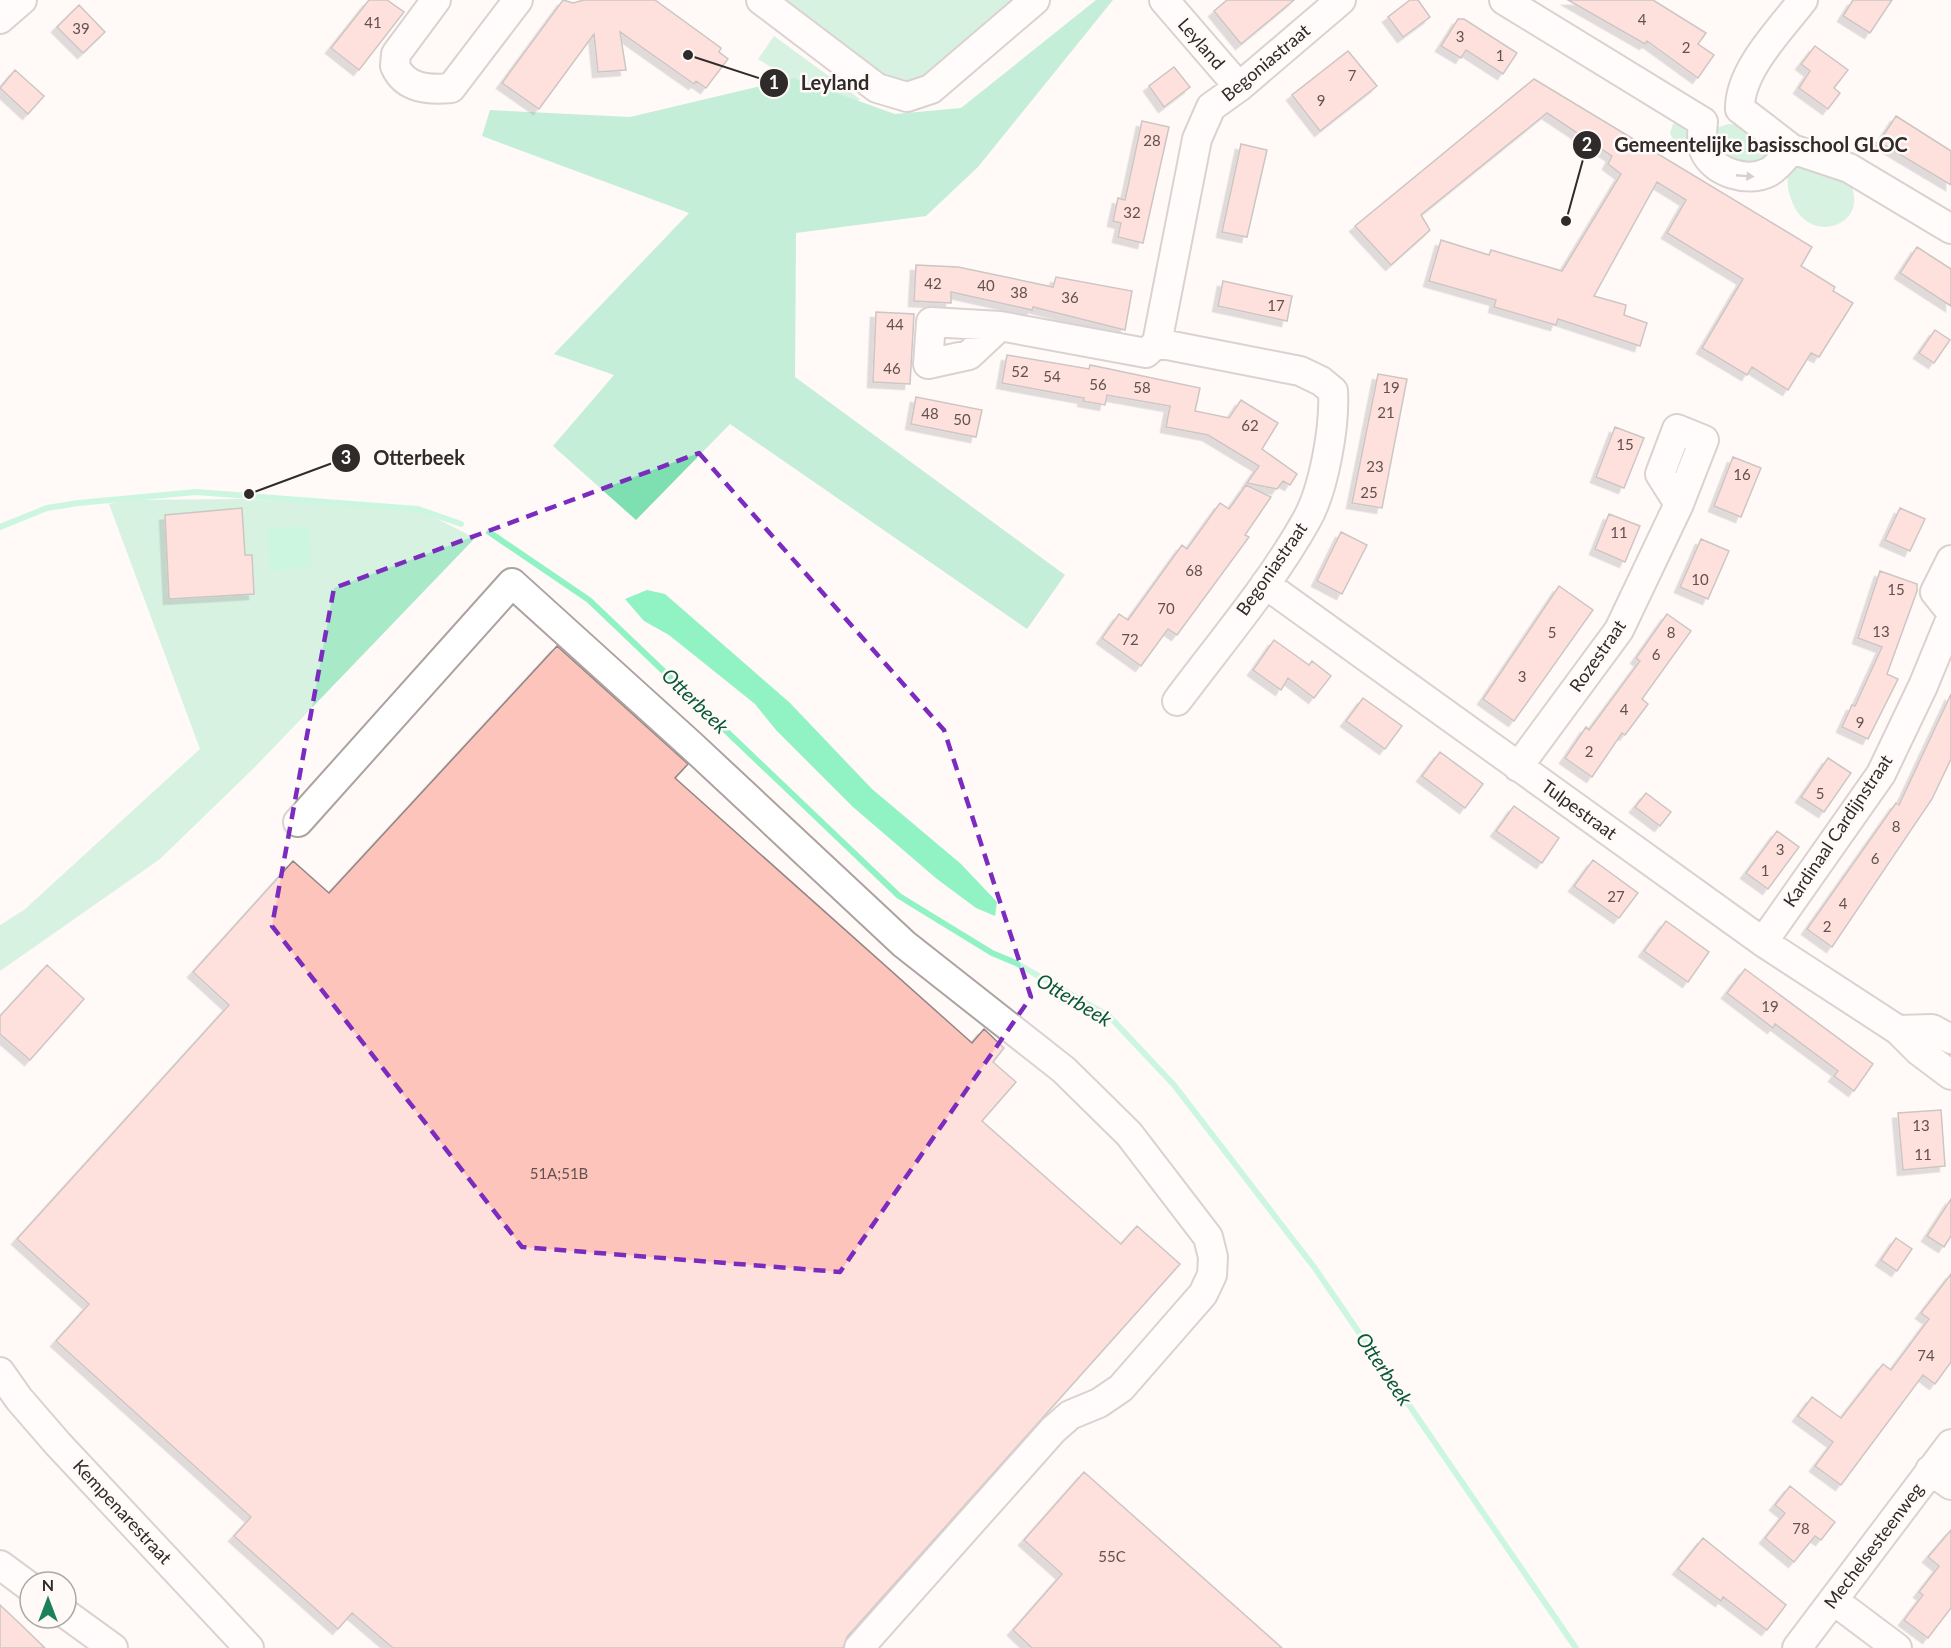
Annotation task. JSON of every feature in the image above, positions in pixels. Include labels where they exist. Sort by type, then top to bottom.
[{"type":"street","points":[[0,19],[22,0]]},
{"type":"street","points":[[436,0],[396,54],[394,66],[398,75],[419,87],[451,88],[518,0]]},
{"type":"street","points":[[761,0],[877,88],[907,97],[931,89],[1035,0]]},
{"type":"street","name":"Leyland","points":[[1164,0],[1239,87]]},
{"type":"street","name":"Begoniastraat","points":[[1000,326],[1146,353],[1157,343],[1197,139],[1211,107],[1239,87],[1341,0]]},
{"type":"street","points":[[1504,0],[1703,122],[1713,121],[1740,109]]},
{"type":"street","points":[[1740,109],[1740,97],[1749,72],[1803,0]]},
{"type":"street","points":[[1740,109],[1792,149],[1849,168],[1951,229]]},
{"type":"street","points":[[1703,122],[1704,150],[1710,159],[1731,174],[1752,177],[1762,175],[1771,171],[1792,149]]},
{"type":"street","name":"Begoniastraat","points":[[1157,343],[1300,371],[1321,381],[1333,391],[1334,412],[1320,483],[1308,519],[1264,584],[1178,701]]},
{"type":"street","name":"Rozestraat","points":[[1518,767],[1619,630],[1679,504]]},
{"type":"street","points":[[1951,560],[1935,592],[1951,612]]},
{"type":"street","points":[[298,822],[512,583],[691,745],[904,944],[1064,1070],[1130,1134],[1208,1237],[1213,1257],[1212,1275],[1203,1294],[1121,1388],[1099,1403],[1070,1415],[1053,1430],[860,1648]]},
{"type":"street","name":"Tulpestraat","points":[[1264,584],[1763,942],[1898,1030],[1919,1051],[1951,1075]]},
{"type":"street","name":"Kardinaal Cardijnstraat","points":[[1763,942],[1881,774],[1923,686],[1951,618]]},
{"type":"street","points":[[1898,1030],[1932,1029],[1951,1039]]},
{"type":"street","name":"Kempenarestraat","points":[[0,1372],[19,1399],[58,1444],[249,1648]]},
{"type":"street","name":"Mechelsesteenweg","points":[[1797,1648],[1833,1600],[1941,1477],[1951,1444]]},
{"type":"street","points":[[0,1565],[18,1578]]},
{"type":"street","points":[[1833,1600],[1897,1648]]},
{"type":"street","points":[[78,1623],[113,1648]]},
{"type":"highlighted area","points":[[699,453],[944,730],[1031,997],[840,1272],[522,1247],[272,926],[334,588]]},
{"type":"shaded area","points":[[785,0],[1018,0],[931,76],[908,82],[887,77]]},
{"type":"shaded area","points":[[1096,0],[1113,0],[978,167],[926,216],[796,233],[795,377],[1065,575],[1027,629],[730,424],[636,520],[553,446],[614,375],[554,354],[689,213],[482,136],[490,110],[630,117],[794,78],[895,114],[961,108]]},
{"type":"shaded area","points":[[774,36],[860,99],[847,116],[758,59]]},
{"type":"shaded area","points":[[1680,121],[1690,125],[1691,149],[1687,151],[1676,145],[1670,133],[1673,124]]},
{"type":"shaded area","points":[[1728,124],[1741,127],[1754,135],[1765,146],[1770,158],[1760,167],[1723,159],[1714,137],[1719,127]]},
{"type":"shaded area","points":[[1812,165],[1851,185],[1854,200],[1851,212],[1844,221],[1834,226],[1822,227],[1810,223],[1799,214],[1791,199],[1788,175],[1796,166]]},
{"type":"shaded area","points":[[242,499],[418,509],[475,538],[254,768],[160,859],[0,971],[0,925],[24,910],[200,749],[109,504],[127,500]]},
{"type":"shaded area","points":[[307,526],[310,529],[311,567],[273,571],[270,569],[268,528]]},
{"type":"shaded area","points":[[647,590],[665,594],[790,703],[872,789],[961,864],[997,902],[995,916],[976,908],[937,879],[853,807],[776,730],[755,704],[669,635],[644,621],[625,599]]},
{"type":"building","points":[[369,0],[387,0],[404,12],[359,70],[331,48]]},
{"type":"building","points":[[563,0],[573,3],[584,0],[655,0],[721,48],[719,52],[728,59],[706,88],[696,81],[694,84],[620,32],[626,70],[598,72],[594,34],[539,109],[502,83]]},
{"type":"building","points":[[1227,0],[1294,0],[1241,44],[1214,11]]},
{"type":"building","points":[[1410,0],[1418,0],[1430,17],[1403,37],[1388,17]]},
{"type":"building","points":[[1568,0],[1653,0],[1706,33],[1698,44],[1714,55],[1698,78],[1647,41],[1645,44]]},
{"type":"building","points":[[1853,0],[1892,0],[1870,33],[1843,16]]},
{"type":"building","points":[[79,5],[105,32],[83,53],[57,27]]},
{"type":"building","points":[[1458,19],[1464,19],[1517,53],[1503,74],[1466,50],[1461,58],[1441,46]]},
{"type":"building","points":[[1815,46],[1848,70],[1834,88],[1840,93],[1828,109],[1799,88],[1810,71],[1801,64]]},
{"type":"building","points":[[1348,51],[1377,86],[1320,131],[1292,95]]},
{"type":"building","points":[[1174,67],[1190,87],[1164,107],[1149,86]]},
{"type":"building","points":[[15,70],[44,96],[28,114],[0,88]]},
{"type":"building","points":[[1534,79],[1812,247],[1801,266],[1835,287],[1833,291],[1853,303],[1819,357],[1811,353],[1788,390],[1752,367],[1747,375],[1702,348],[1743,279],[1667,233],[1686,200],[1657,182],[1594,296],[1626,305],[1624,315],[1647,323],[1640,346],[1558,319],[1556,325],[1494,307],[1496,300],[1429,281],[1441,240],[1489,255],[1491,250],[1562,271],[1621,174],[1608,164],[1612,156],[1547,113],[1421,215],[1430,230],[1391,265],[1355,226]]},
{"type":"building","points":[[1896,116],[1951,151],[1951,185],[1879,142]]},
{"type":"building","points":[[1142,121],[1169,127],[1143,243],[1118,237],[1121,223],[1113,221],[1118,198],[1125,200]]},
{"type":"building","points":[[1241,144],[1267,150],[1247,237],[1222,232]]},
{"type":"building","points":[[1917,247],[1951,269],[1951,306],[1900,273]]},
{"type":"building","points":[[916,265],[958,267],[1053,287],[1056,277],[1132,291],[1125,330],[1033,307],[1032,310],[951,292],[951,303],[914,301]]},
{"type":"building","points":[[1223,281],[1292,296],[1287,321],[1218,306]]},
{"type":"building","points":[[876,312],[914,314],[910,384],[873,382]]},
{"type":"building","points":[[1935,330],[1950,340],[1934,363],[1919,353]]},
{"type":"building","points":[[1007,355],[1089,369],[1090,365],[1200,388],[1195,411],[1229,418],[1241,400],[1278,423],[1262,449],[1297,474],[1290,485],[1283,481],[1277,489],[1247,483],[1259,466],[1208,435],[1166,427],[1170,406],[1107,395],[1105,405],[1083,401],[1084,398],[1002,383]]},
{"type":"building","points":[[1378,374],[1407,379],[1382,508],[1352,503]]},
{"type":"building","points":[[916,397],[982,410],[976,437],[911,424]]},
{"type":"building","points":[[1615,427],[1644,438],[1624,488],[1596,477]]},
{"type":"building","points":[[1733,457],[1761,468],[1741,517],[1714,506]]},
{"type":"building","points":[[1246,485],[1271,497],[1245,535],[1249,537],[1177,635],[1168,629],[1141,666],[1102,638],[1119,614],[1128,620],[1182,545],[1187,549],[1220,503],[1229,509]]},
{"type":"building","points":[[242,508],[245,555],[252,555],[254,594],[169,599],[165,515]]},
{"type":"building","points":[[1900,508],[1925,519],[1910,551],[1885,540]]},
{"type":"building","points":[[1609,514],[1640,526],[1625,562],[1595,549]]},
{"type":"building","points":[[1341,532],[1367,545],[1342,594],[1317,581]]},
{"type":"building","points":[[1701,539],[1729,551],[1708,599],[1680,587]]},
{"type":"building","points":[[1880,571],[1917,584],[1917,591],[1887,674],[1898,679],[1868,739],[1842,727],[1852,705],[1855,706],[1882,647],[1858,638]]},
{"type":"building","points":[[1559,586],[1593,610],[1514,721],[1483,699]]},
{"type":"building","points":[[1667,614],[1691,631],[1642,699],[1648,704],[1625,735],[1622,733],[1592,777],[1565,758],[1586,727],[1589,730],[1640,661],[1636,658]]},
{"type":"building","points":[[1274,640],[1309,665],[1312,661],[1331,676],[1314,698],[1288,678],[1281,690],[1253,670]]},
{"type":"building","points":[[557,646],[688,764],[675,778],[972,1043],[984,1029],[1004,1048],[993,1062],[1016,1082],[982,1121],[1121,1244],[1137,1226],[1180,1264],[847,1637],[843,1648],[393,1648],[352,1613],[338,1629],[234,1536],[251,1517],[56,1341],[89,1304],[17,1239],[229,1005],[193,972],[293,861],[329,893]]},
{"type":"building","points":[[1951,694],[1951,759],[1932,799],[1832,947],[1807,929],[1896,803],[1899,805]]},
{"type":"building","points":[[1363,698],[1402,726],[1385,749],[1346,721]]},
{"type":"building","points":[[1440,752],[1483,784],[1465,808],[1422,776]]},
{"type":"building","points":[[1828,758],[1851,773],[1824,812],[1801,797]]},
{"type":"building","points":[[1646,793],[1671,812],[1660,826],[1635,807]]},
{"type":"building","points":[[1514,806],[1559,838],[1542,863],[1496,831]]},
{"type":"building","points":[[1777,831],[1799,847],[1768,889],[1746,873]]},
{"type":"building","points":[[1593,860],[1638,893],[1619,918],[1574,886]]},
{"type":"building","points":[[1666,921],[1709,952],[1688,982],[1644,951]]},
{"type":"building","points":[[47,965],[84,999],[30,1060],[0,1034],[0,1016]]},
{"type":"building","points":[[1745,969],[1873,1064],[1854,1091],[1834,1076],[1838,1071],[1775,1024],[1773,1028],[1727,993]]},
{"type":"building","points":[[1941,1110],[1945,1166],[1903,1170],[1898,1113]]},
{"type":"building","points":[[1951,1199],[1951,1236],[1944,1247],[1927,1236]]},
{"type":"building","points":[[1896,1238],[1912,1249],[1897,1271],[1881,1260]]},
{"type":"building","points":[[1951,1274],[1951,1362],[1935,1384],[1923,1375],[1841,1485],[1815,1466],[1833,1442],[1798,1416],[1812,1397],[1841,1418],[1883,1364],[1891,1370],[1929,1319],[1921,1313]]},
{"type":"building","points":[[1084,1472],[1282,1648],[1032,1648],[1013,1630],[1062,1574],[1024,1540]]},
{"type":"building","points":[[1790,1486],[1835,1522],[1821,1540],[1815,1536],[1794,1562],[1765,1538],[1785,1513],[1775,1505]]},
{"type":"building","points":[[1951,1530],[1951,1608],[1928,1638],[1904,1620],[1923,1595],[1919,1592],[1939,1566],[1928,1557]]},
{"type":"building","points":[[1703,1538],[1786,1605],[1767,1630],[1723,1597],[1721,1601],[1678,1569]]},
{"type":"building","points":[[0,1605],[18,1622],[18,1630],[26,1630],[45,1648],[0,1648]]},
{"type":"waterway","name":"Otterbeek","points":[[0,527],[47,508],[196,492],[418,509],[461,524]]},
{"type":"waterway","name":"Otterbeek","points":[[489,532],[589,600],[899,896],[992,953],[1016,963],[1109,1016],[1174,1085],[1314,1267],[1576,1648]]},
{"type":"place","name":"Leyland","points":[[688,55]]},
{"type":"place","name":"Gemeentelijke basisschool GLOC","points":[[1566,221]]},
{"type":"place","name":"Otterbeek","points":[[249,494]]}]
